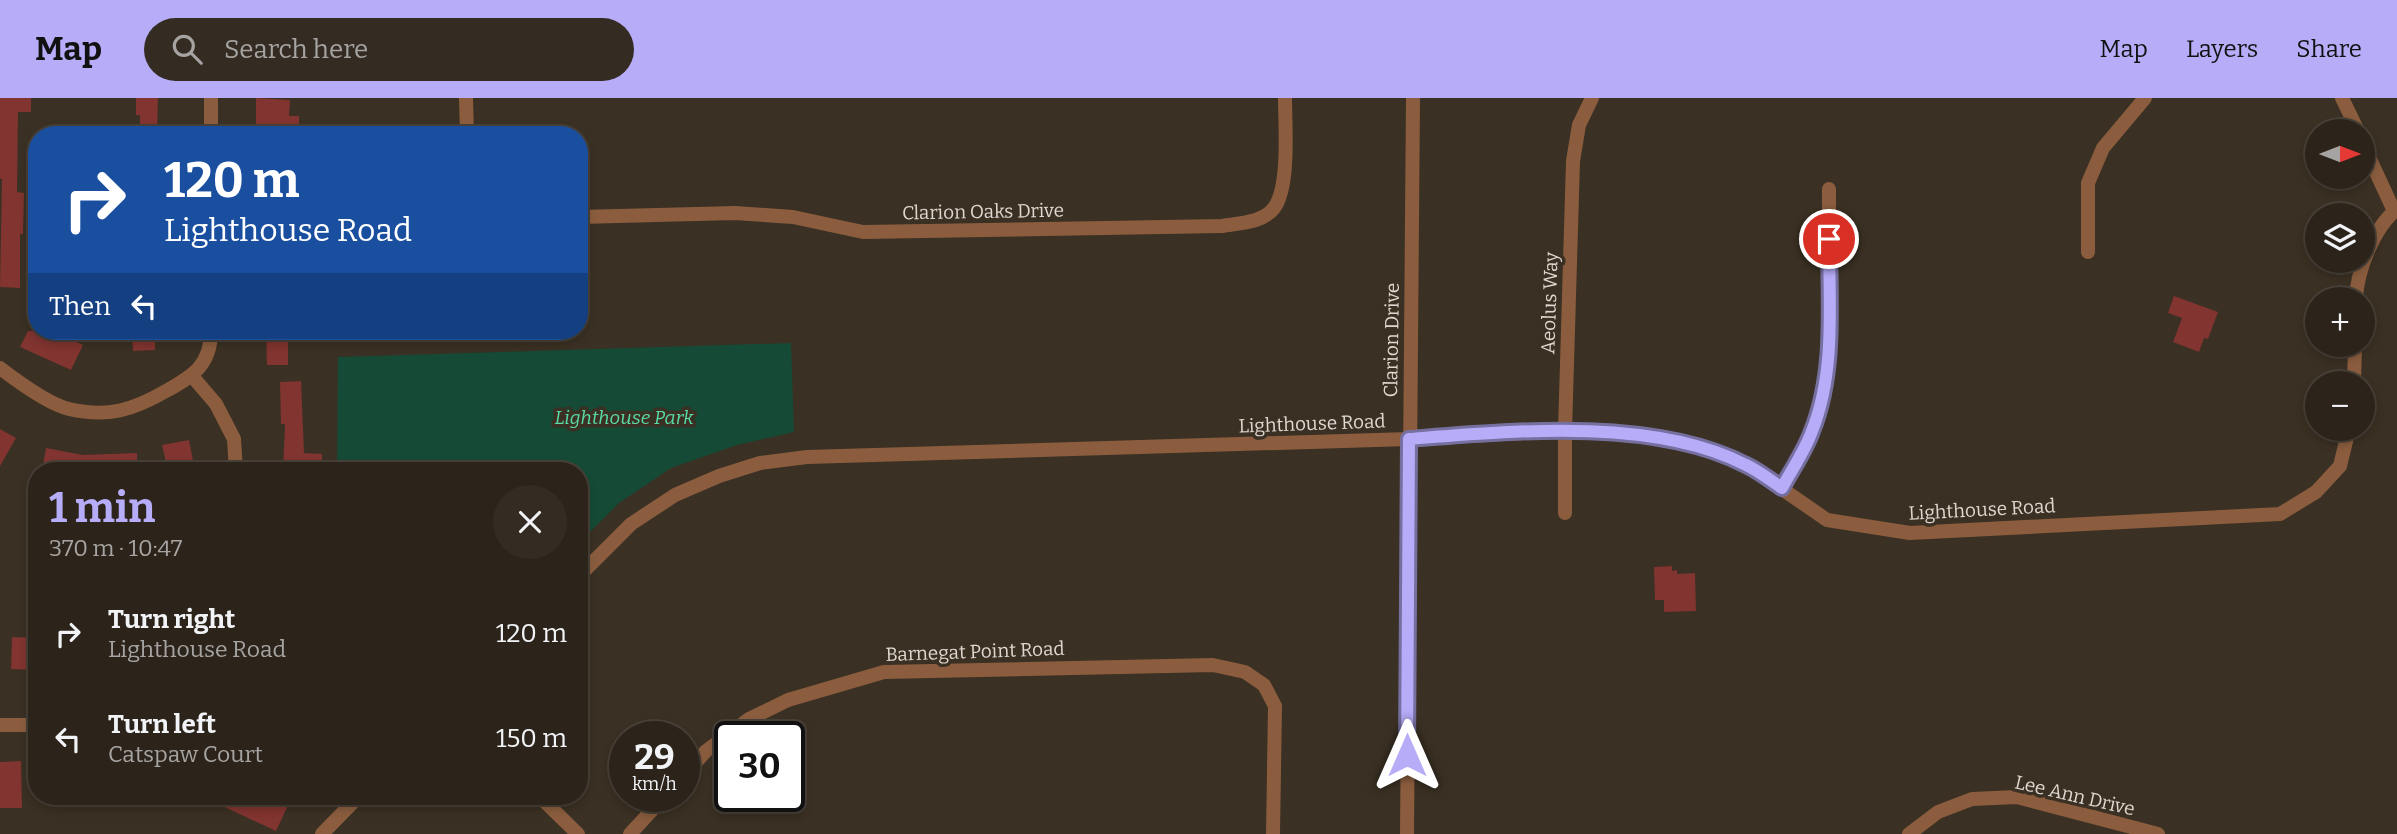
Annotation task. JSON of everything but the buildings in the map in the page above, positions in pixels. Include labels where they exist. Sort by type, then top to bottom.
[{"type":"street","points":[[211,98],[211,126]]},
{"type":"street","points":[[466,98],[467,126]]},
{"type":"street","name":"Clarion Oaks Drive","points":[[588,217],[735,213],[793,217],[863,232],[1222,226],[1252,222],[1273,209],[1284,181],[1285,98]]},
{"type":"street","name":"Clarion Drive","points":[[1407,834],[1413,98]]},
{"type":"street","name":"Aeolus Way","points":[[1565,513],[1573,162],[1579,125],[1592,98]]},
{"type":"street","points":[[2088,252],[2088,183],[2103,148],[2145,98]]},
{"type":"street","points":[[2343,98],[2353,119]]},
{"type":"street","points":[[2357,287],[2370,245],[2395,210],[2375,169]]},
{"type":"street","points":[[1782,488],[1812,432],[1825,391],[1829,340],[1829,189]]},
{"type":"street","points":[[0,368],[26,387],[67,409],[107,413],[139,407],[192,376],[204,364],[209,340]]},
{"type":"street","points":[[192,376],[216,404],[234,439],[235,462]]},
{"type":"street","name":"Lighthouse Road","points":[[588,567],[631,524],[676,495],[719,476],[760,463],[807,457],[1409,439],[1565,431],[1645,434],[1705,449],[1746,464],[1827,520],[1910,533],[2280,514],[2316,492],[2340,466],[2346,441]]},
{"type":"street","name":"Barnegat Point Road","points":[[700,758],[749,719],[788,699],[884,671],[1213,665],[1245,671],[1264,685],[1275,706],[1273,834]]},
{"type":"street","points":[[0,725],[28,725]]},
{"type":"street","name":"Lee Ann Drive","points":[[1909,834],[1938,812],[1972,799],[2017,797],[2158,834]]},
{"type":"street","points":[[322,834],[345,805]]},
{"type":"street","points":[[548,805],[578,834]]},
{"type":"street","points":[[630,834],[650,812]]},
{"type":"green space","name":"Lighthouse Park","points":[[791,343],[794,432],[737,445],[671,468],[619,503],[588,534],[588,462],[337,462],[338,357]]},
{"type":"route","points":[[1407,755],[1409,439],[1565,431],[1645,434],[1705,449],[1746,464],[1782,488],[1812,432],[1825,391],[1829,340],[1829,239]]}]
